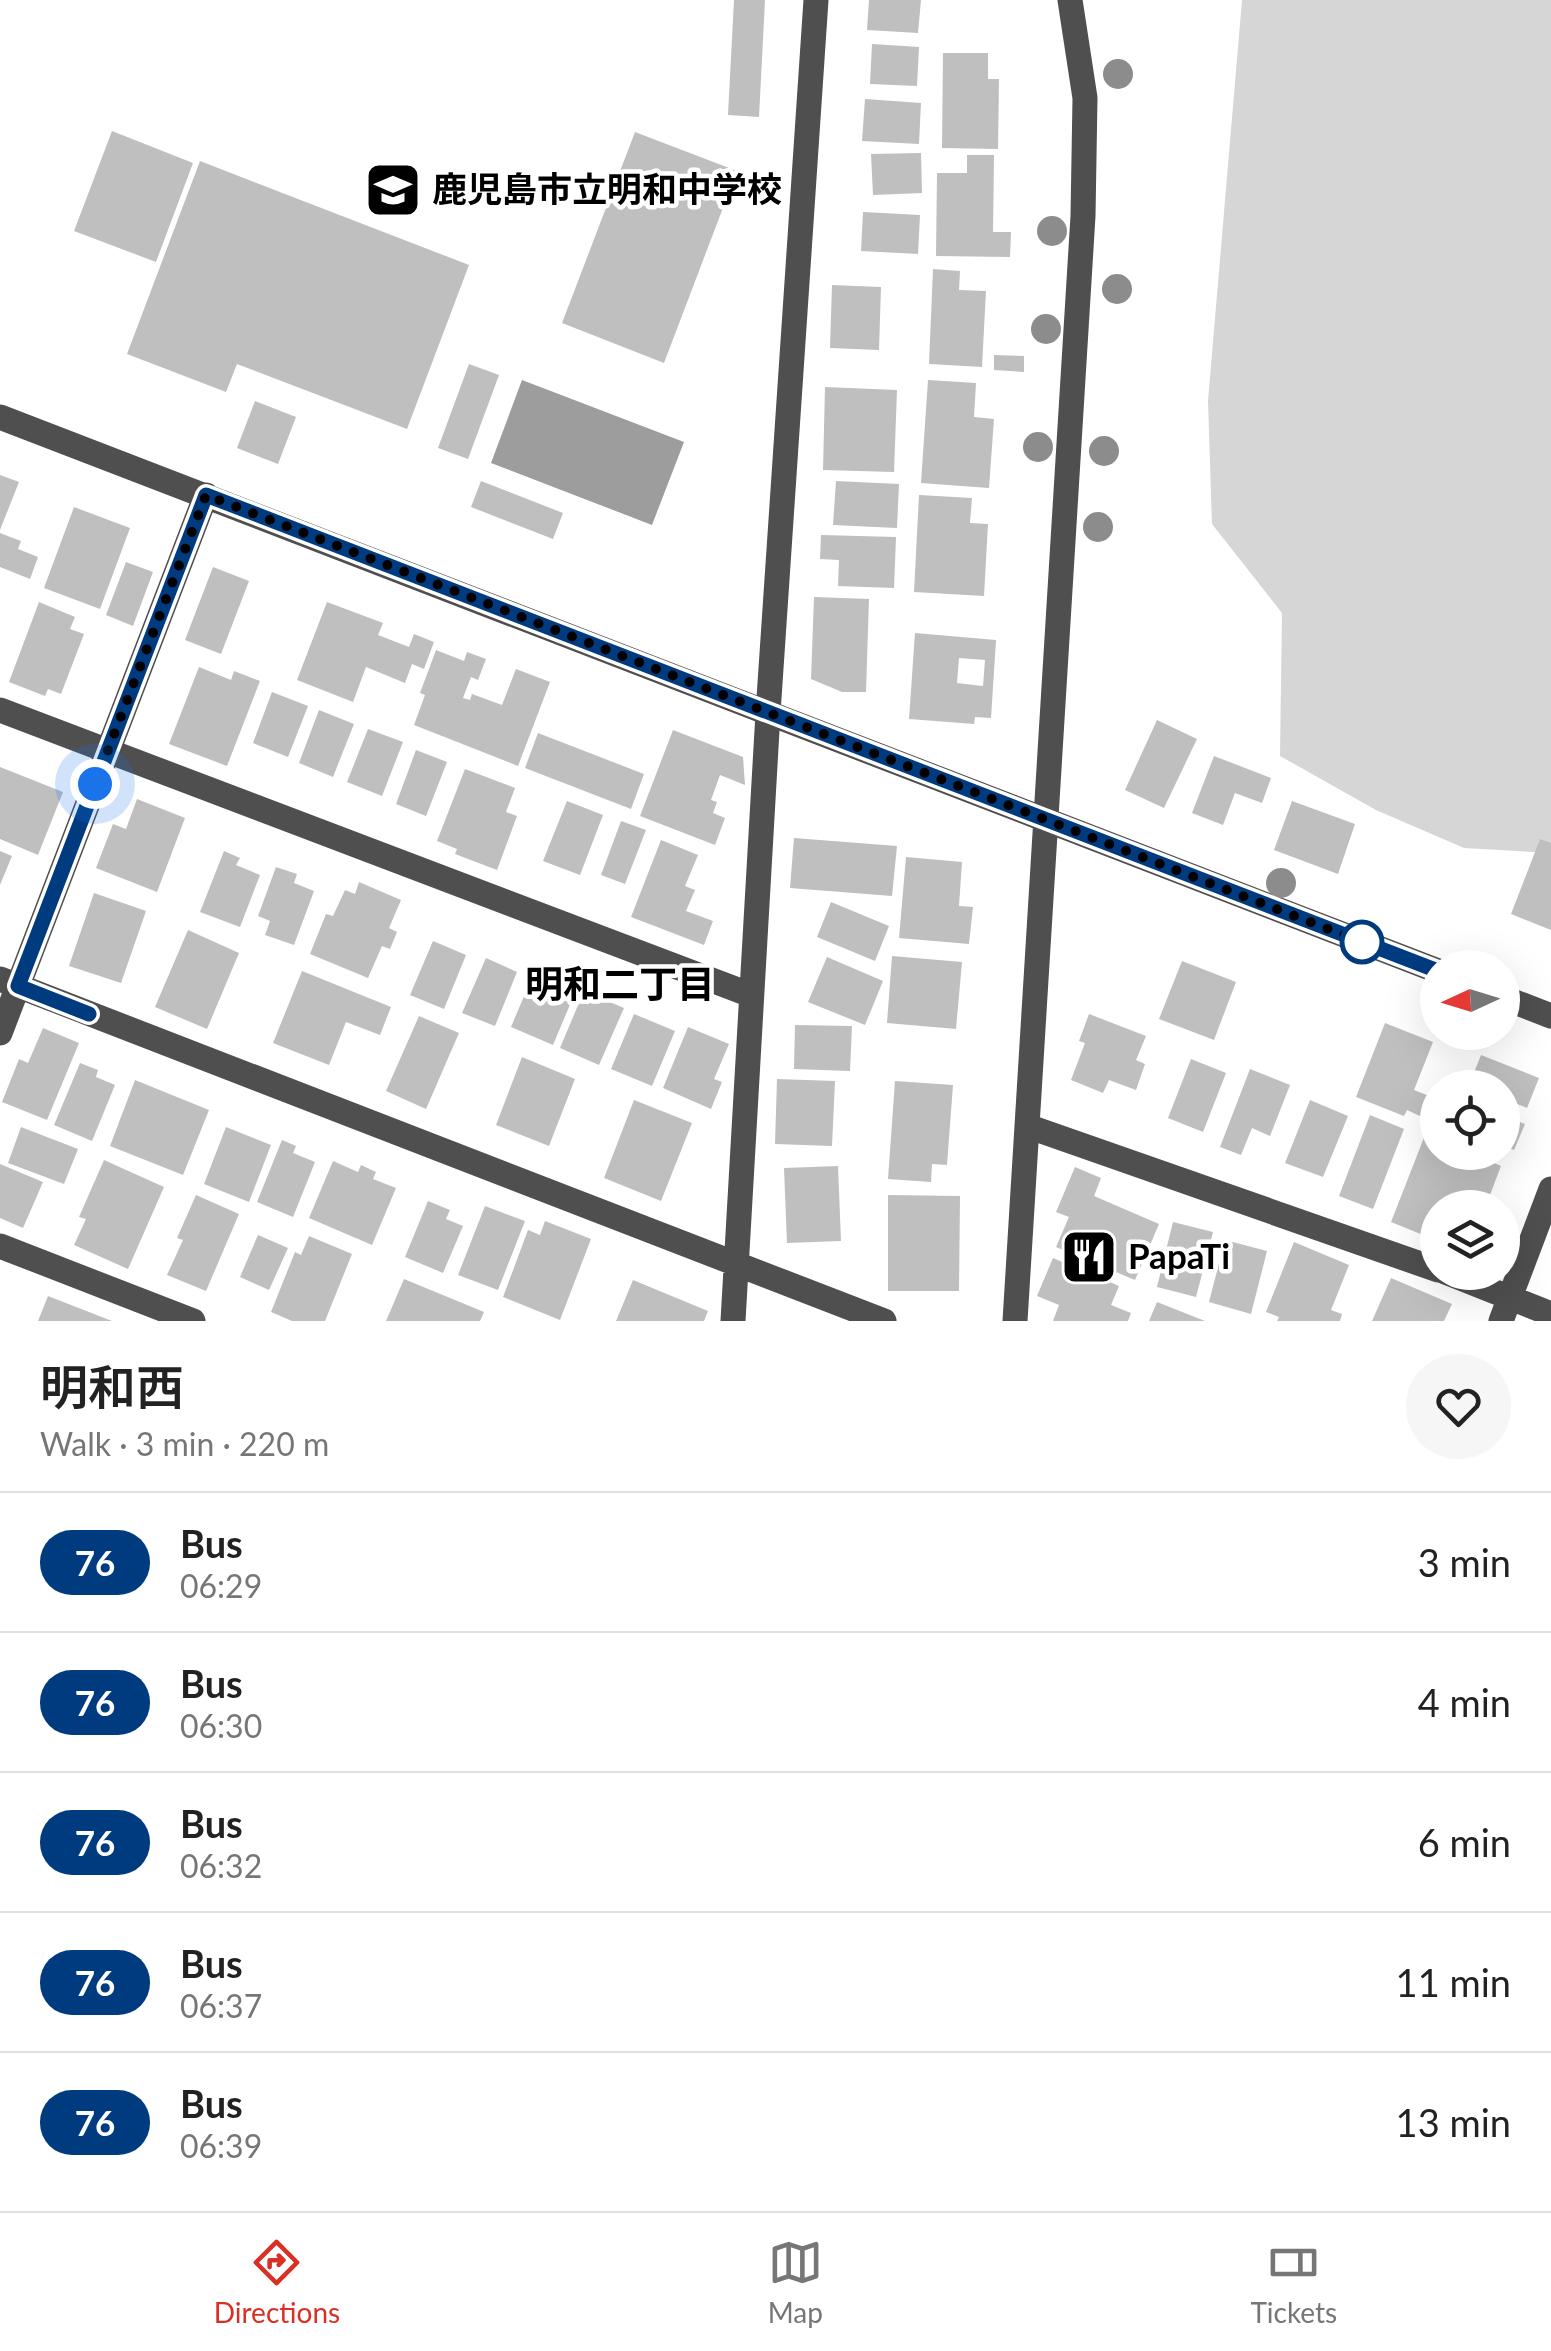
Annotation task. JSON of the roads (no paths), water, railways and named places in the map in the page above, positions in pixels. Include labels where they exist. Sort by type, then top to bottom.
[{"type":"street","points":[[733,1321],[768,712],[816,0]]},
{"type":"street","points":[[1014,1321],[1083,216],[1085,98],[1070,0]]},
{"type":"street","points":[[0,416],[1420,964]]},
{"type":"street","points":[[0,1034],[9,983],[108,751],[206,495]]},
{"type":"street","points":[[0,710],[751,995]]},
{"type":"street","points":[[9,983],[884,1321]]},
{"type":"street","points":[[1520,1003],[1551,1016]]},
{"type":"street","points":[[1027,1126],[1420,1264]]},
{"type":"street","points":[[1501,1321],[1551,1189]]},
{"type":"street","points":[[0,1246],[194,1321]]},
{"type":"street","points":[[1494,1290],[1551,1314]]},
{"type":"place","name":"鹿児島市立明和中学校","points":[[393,190]]},
{"type":"place","name":"PapaTi","points":[[1089,1257]]},
{"type":"district","name":"明和二丁目","points":[[620,985]]}]
